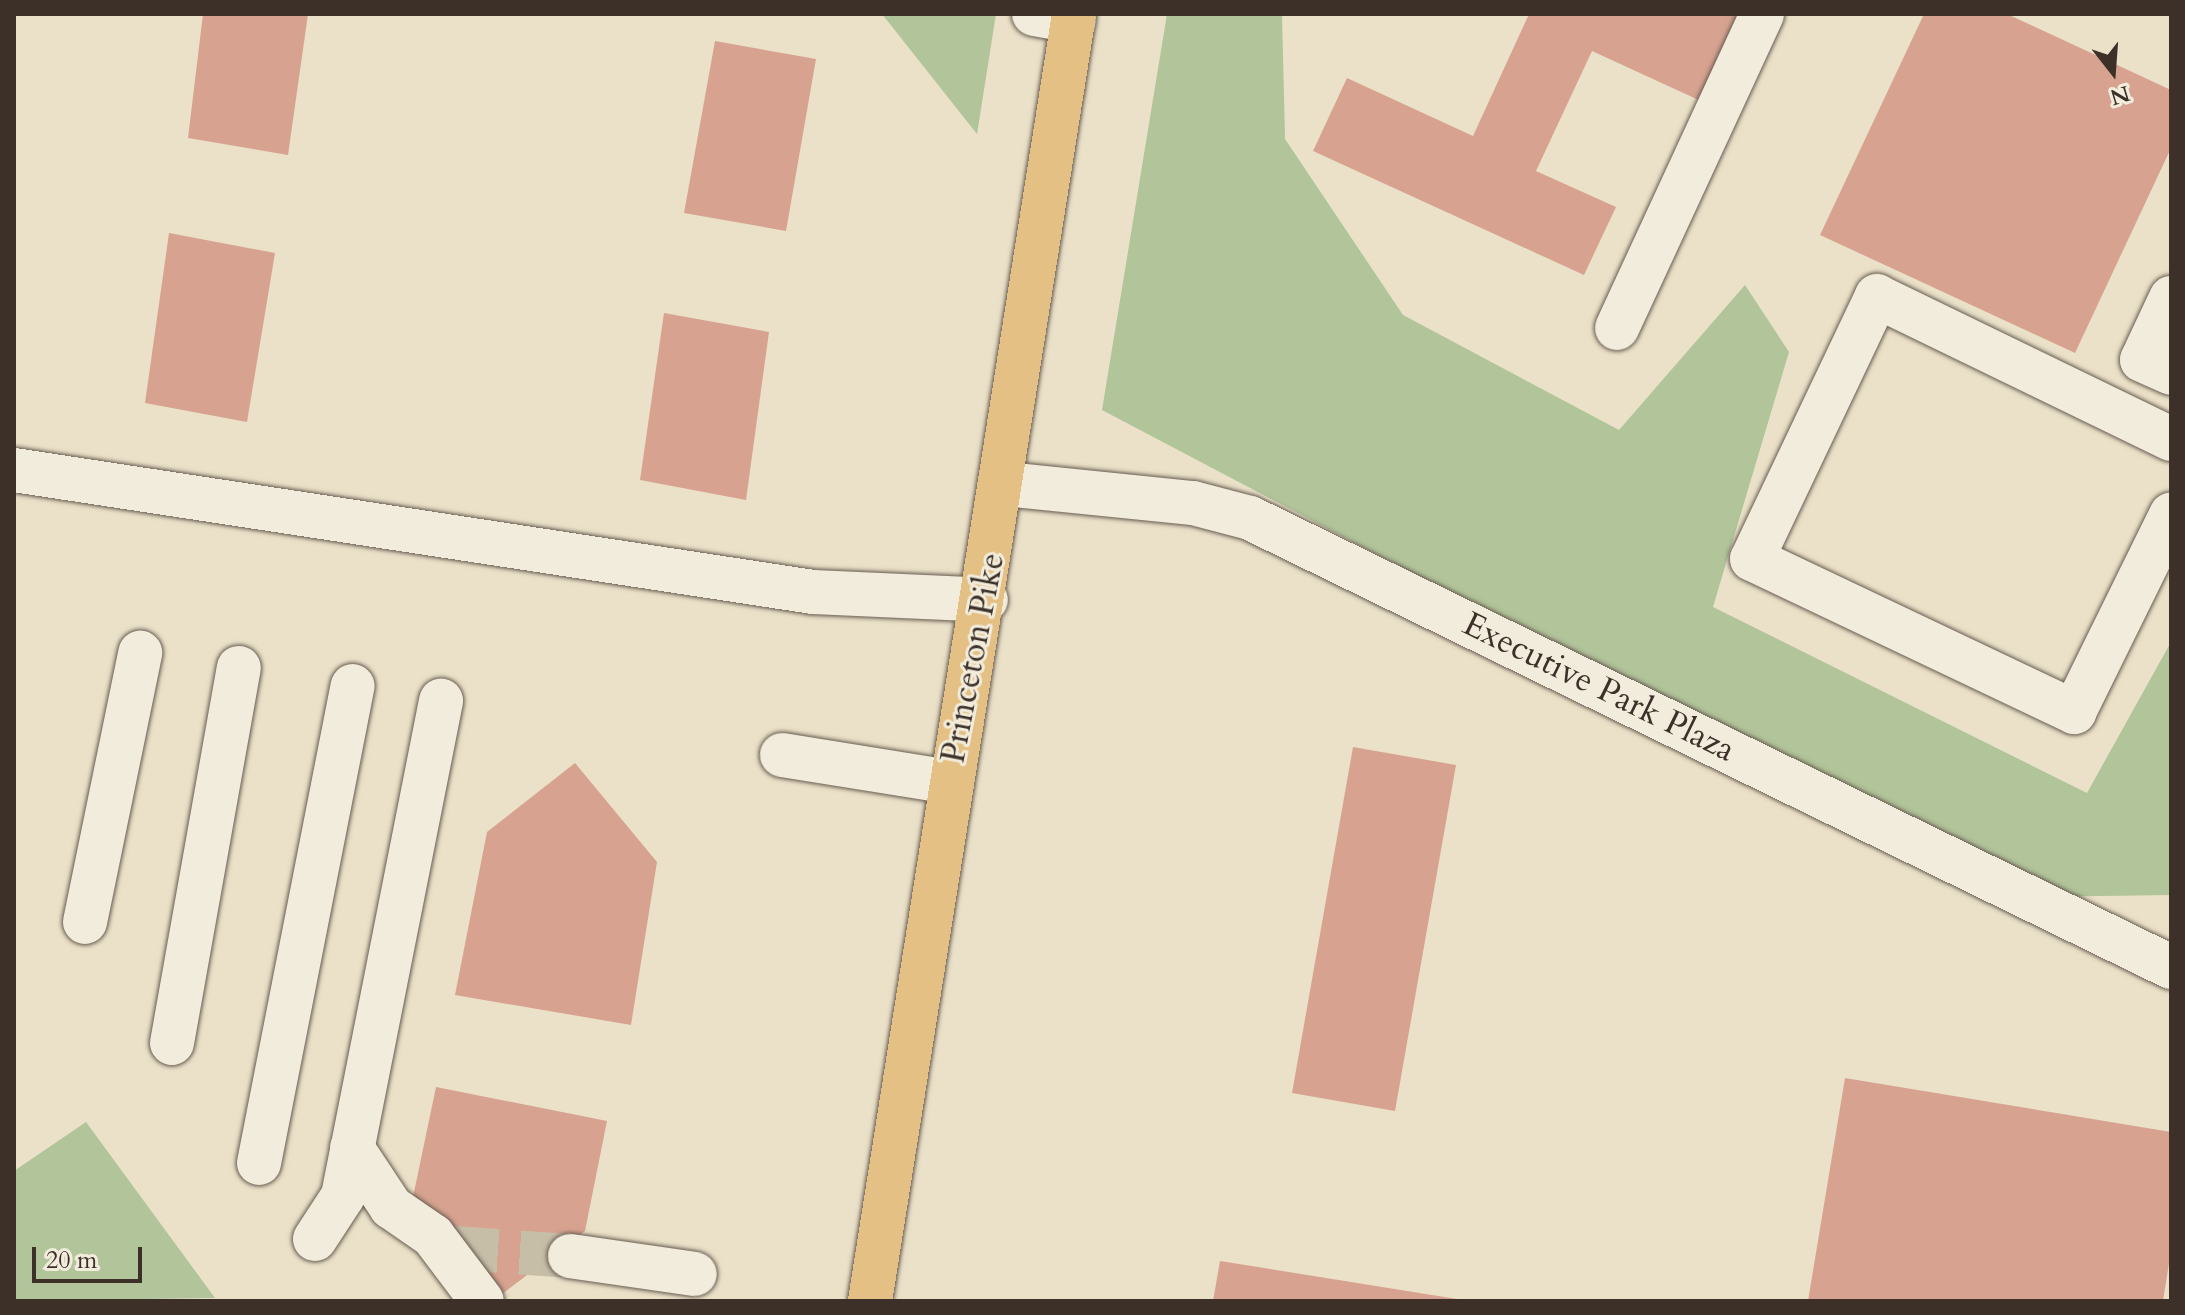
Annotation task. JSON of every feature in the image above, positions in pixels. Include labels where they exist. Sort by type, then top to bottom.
[{"type":"main road","name":"Princeton Pike","points":[[870,1301],[950,782],[1005,484],[1060,16]]},
{"type":"lane","points":[[1617,328],[1762,14]]},
{"type":"lane","points":[[2171,439],[1877,296],[1752,559],[2074,712],[2171,515]]},
{"type":"lane","points":[[2171,298],[2142,360],[2171,373]]},
{"type":"lane","points":[[14,470],[813,592],[986,600]]},
{"type":"lane","name":"Executive Park Plaza","points":[[1005,484],[1193,503],[1250,518],[2171,967]]},
{"type":"lane","points":[[85,922],[140,653]]},
{"type":"lane","points":[[172,1043],[239,668]]},
{"type":"lane","points":[[259,1163],[353,686]]},
{"type":"lane","points":[[315,1239],[343,1196],[441,701]]},
{"type":"lane","points":[[782,755],[950,782]]},
{"type":"lane","points":[[352,1148],[391,1207],[443,1242],[482,1301]]},
{"type":"lane","points":[[570,1256],[695,1274]]},
{"type":"green space","points":[[882,14],[996,14],[977,134]]},
{"type":"green space","points":[[1167,14],[1282,14],[1285,139],[1403,315],[1619,430],[1745,285],[1789,352],[1713,607],[2087,793],[2171,642],[2171,895],[2028,897],[1102,410]]},
{"type":"green space","points":[[86,1122],[215,1298],[14,1301],[14,1171]]},
{"type":"building","points":[[203,14],[308,14],[288,155],[188,138]]},
{"type":"building","points":[[1529,14],[1744,14],[1703,102],[1592,51],[1536,171],[1616,207],[1584,275],[1313,151],[1347,78],[1473,136]]},
{"type":"building","points":[[1924,14],[2007,14],[2171,90],[2171,148],[2075,353],[1820,235]]},
{"type":"building","points":[[715,41],[816,59],[786,231],[684,213]]},
{"type":"building","points":[[169,233],[275,253],[247,422],[145,403]]},
{"type":"building","points":[[664,313],[769,332],[746,500],[640,480]]},
{"type":"building","points":[[1353,747],[1456,765],[1395,1111],[1292,1093]]},
{"type":"building","points":[[575,763],[657,862],[631,1025],[455,995],[487,832]]},
{"type":"building","points":[[1845,1078],[2171,1132],[2171,1251],[2163,1301],[1808,1301]]},
{"type":"building","points":[[436,1087],[607,1121],[585,1231],[502,1294],[413,1197]]},
{"type":"building","points":[[1220,1261],[1457,1299],[1457,1301],[1213,1301]]},
{"type":"tunnel","points":[[454,1248],[570,1256]]}]
